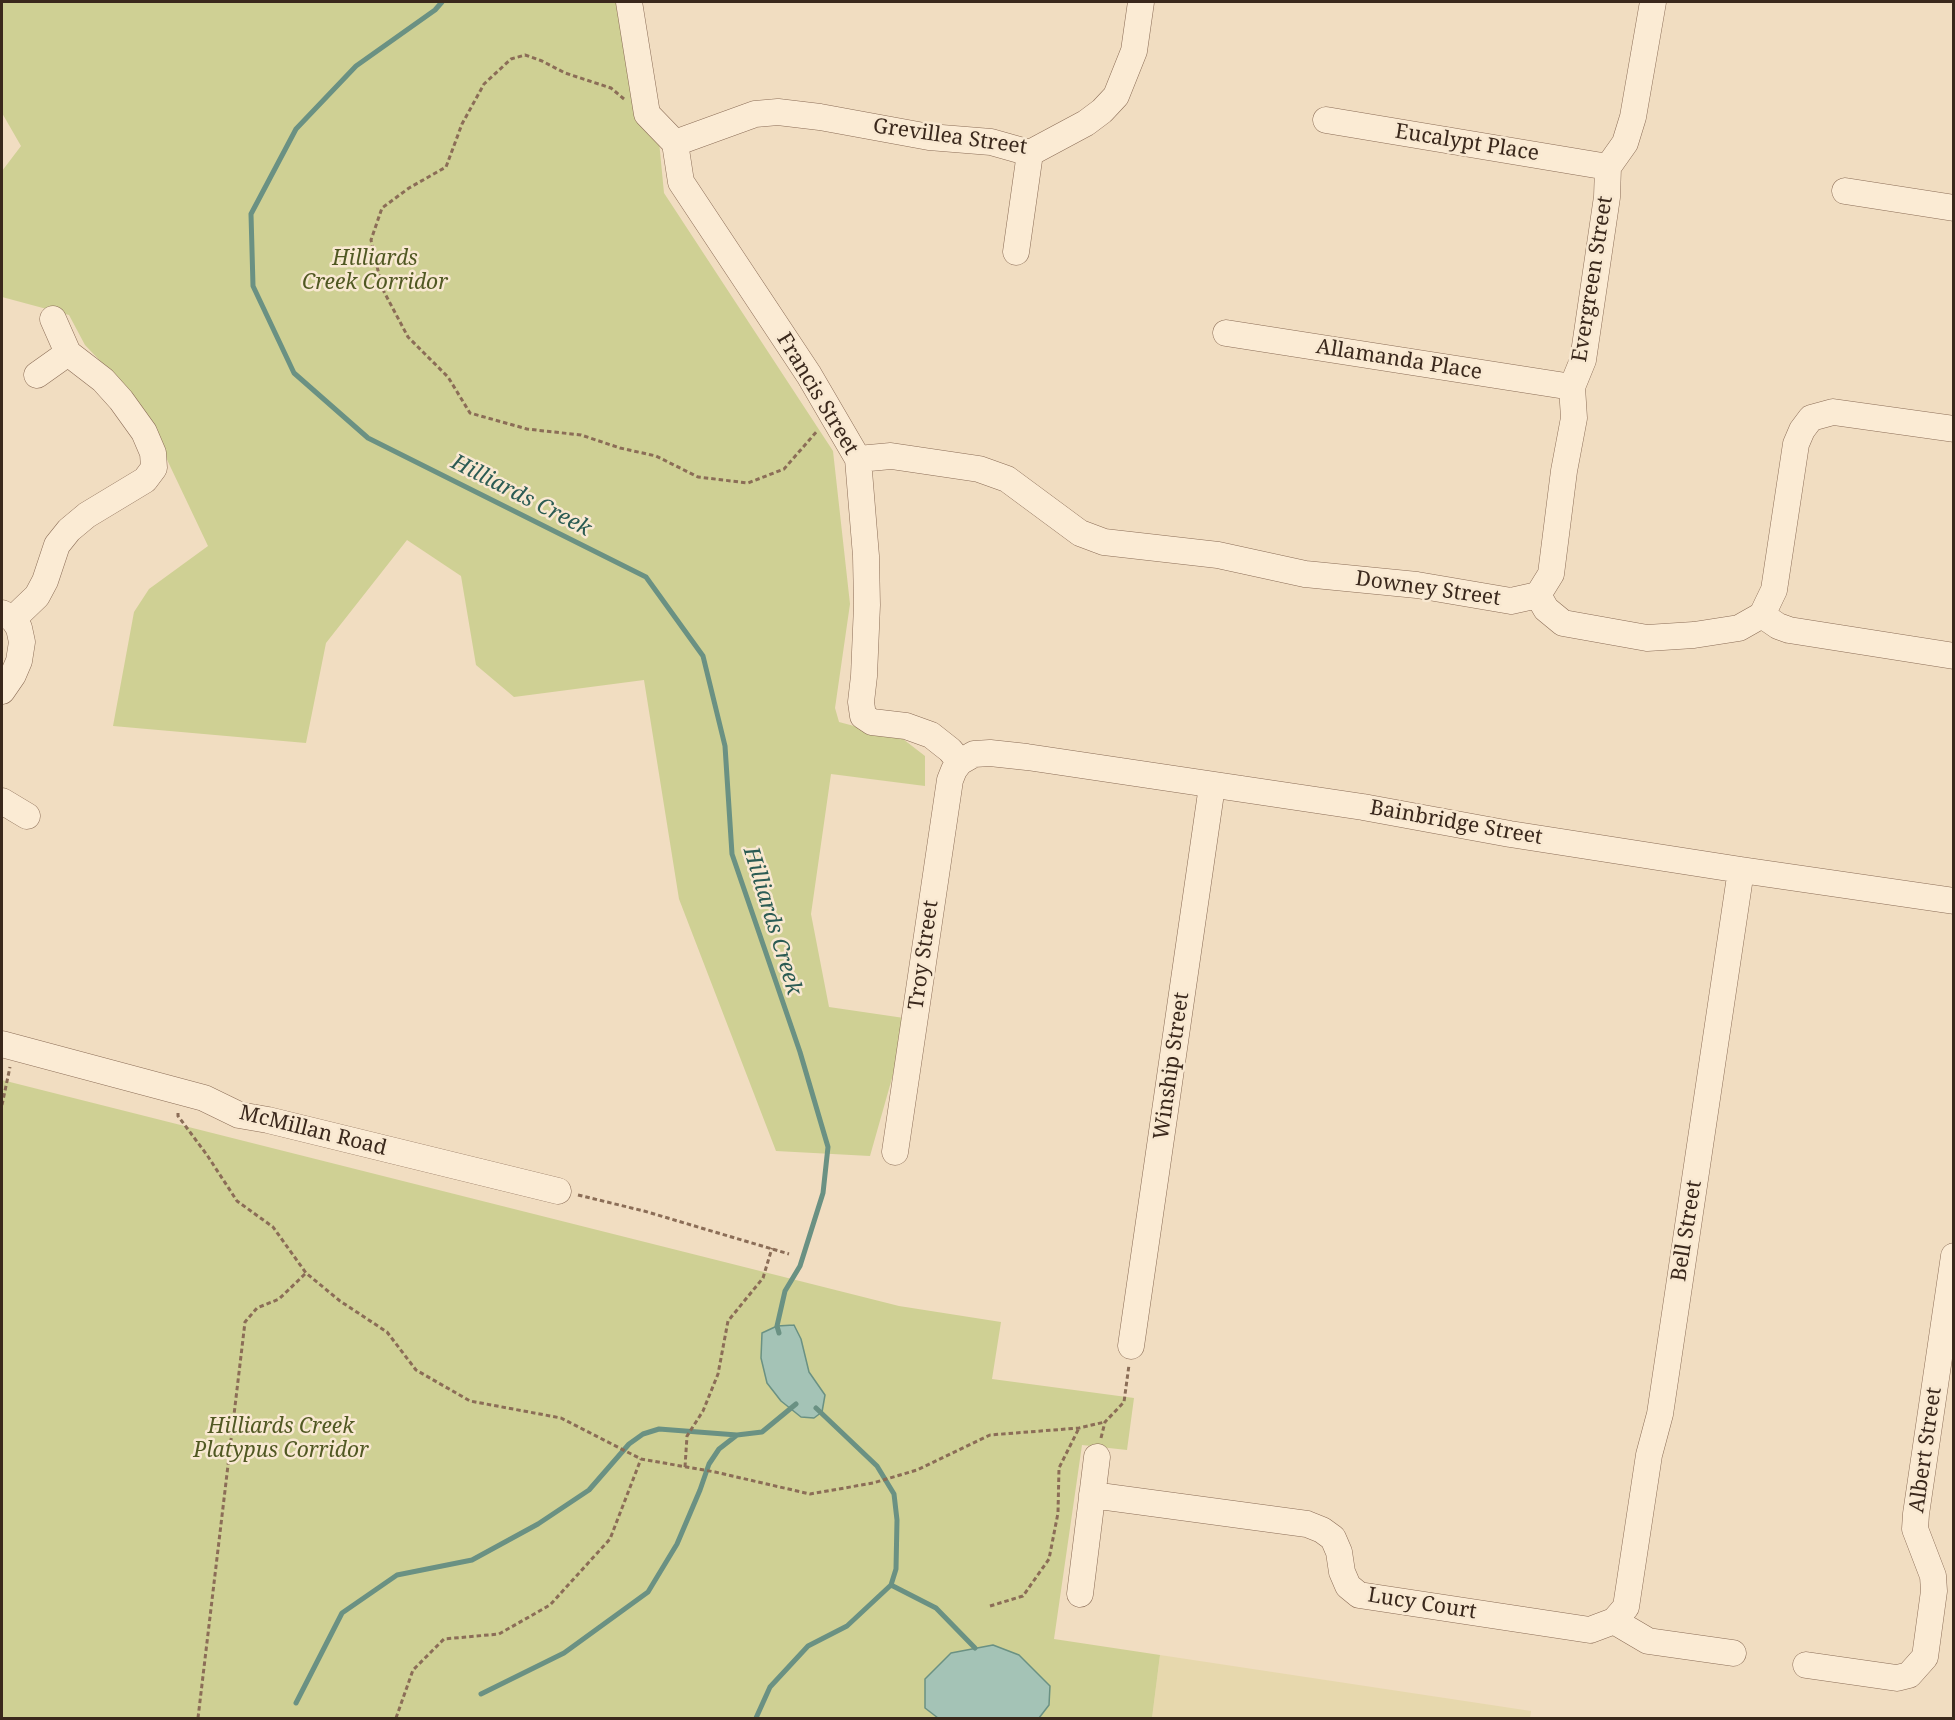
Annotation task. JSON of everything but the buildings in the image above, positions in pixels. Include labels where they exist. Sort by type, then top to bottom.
[{"type":"street","points":[[629,2],[647,114],[675,143]]},
{"type":"street","name":"Grevillea Street","points":[[675,143],[755,114],[778,112],[820,117],[929,137],[991,142],[1030,153],[1086,123],[1116,96],[1134,51],[1141,2]]},
{"type":"street","name":"Evergreen Street","points":[[1538,595],[1551,574],[1564,471],[1574,418],[1572,387],[1583,360],[1608,197],[1608,167],[1625,143],[1633,117],[1653,2]]},
{"type":"street","name":"Eucalypt Place","points":[[1326,120],[1608,167]]},
{"type":"street","name":"Francis Street","points":[[675,143],[681,182],[831,411],[858,459],[866,556],[867,605],[861,702],[863,716],[872,722],[906,726],[931,735],[950,750],[960,762]]},
{"type":"street","points":[[1016,252],[1030,153]]},
{"type":"street","points":[[1845,191],[1953,208]]},
{"type":"street","points":[[2,691],[19,661],[22,642],[19,628],[7,616],[37,596],[45,581],[57,545],[69,531],[87,515],[145,480],[154,468],[153,453],[144,432],[104,380],[68,353],[54,319]]},
{"type":"street","name":"Allamanda Place","points":[[1226,333],[1572,387]]},
{"type":"street","points":[[37,375],[68,353]]},
{"type":"street","points":[[1538,595],[1546,609],[1563,622],[1647,638],[1694,635],[1740,628],[1762,615],[1774,590],[1796,444],[1811,418],[1833,412],[1953,429]]},
{"type":"street","name":"Downey Street","points":[[858,459],[891,456],[979,469],[1007,479],[1080,533],[1104,542],[1218,555],[1305,574],[1417,585],[1511,601],[1538,595]]},
{"type":"street","points":[[1762,615],[1778,626],[1789,630],[1953,656]]},
{"type":"street","name":"Bainbridge Street","points":[[960,762],[974,754],[990,753],[1363,807],[1521,836],[1953,901]]},
{"type":"street","name":"Troy Street","points":[[895,1152],[947,796],[954,770],[960,762]]},
{"type":"street","name":"Winship Street","points":[[1131,1346],[1212,786]]},
{"type":"street","points":[[2,801],[27,816]]},
{"type":"street","name":"Bell Street","points":[[1614,1621],[1626,1607],[1649,1455],[1660,1414],[1741,870]]},
{"type":"street","name":"McMillan Road","points":[[8,1046],[178,1090],[204,1098],[239,1116],[268,1120],[558,1191]]},
{"type":"street","name":"Albert Street","points":[[1806,1665],[1897,1678],[1909,1675],[1925,1657],[1934,1591],[1933,1576],[1916,1529],[1916,1514],[1953,1256]]},
{"type":"street","points":[[1080,1594],[1097,1457]]},
{"type":"street","name":"Lucy Court","points":[[1092,1495],[1307,1524],[1322,1530],[1333,1538],[1341,1572],[1348,1586],[1359,1595],[1590,1630],[1614,1621]]},
{"type":"street","points":[[1614,1621],[1648,1641],[1733,1653]]},
{"type":"path","points":[[626,102],[612,88],[565,73],[525,55],[511,59],[484,84],[462,124],[446,167],[409,188],[382,208],[370,240],[382,288],[408,337],[448,377],[470,413],[527,429],[581,435],[620,448],[656,456],[698,477],[748,483],[784,469],[817,432],[831,411]]},
{"type":"path","points":[[2,1105],[8,1046]]},
{"type":"path","points":[[178,1090],[178,1116],[237,1201],[273,1227],[306,1273],[340,1301],[387,1332],[416,1370],[470,1401],[561,1418],[641,1459],[716,1472],[810,1494],[873,1484],[917,1470],[990,1435],[1079,1428],[1105,1422]]},
{"type":"path","points":[[558,1191],[644,1211],[789,1254]]},
{"type":"path","points":[[685,1468],[687,1436],[703,1411],[718,1374],[728,1322],[763,1278],[772,1248]]},
{"type":"path","points":[[198,1719],[245,1322],[257,1308],[279,1299],[306,1273]]},
{"type":"path","points":[[1097,1457],[1105,1422],[1124,1402],[1131,1346]]},
{"type":"path","points":[[990,1606],[1023,1596],[1049,1559],[1058,1513],[1059,1468],[1079,1428]]},
{"type":"path","points":[[396,1719],[412,1670],[444,1639],[499,1634],[550,1605],[610,1539],[641,1459]]},
{"type":"shaded area","points":[[794,1325],[801,1339],[809,1372],[825,1395],[822,1412],[814,1418],[801,1417],[781,1401],[767,1383],[761,1358],[762,1333],[777,1326]]},
{"type":"shaded area","points":[[993,1645],[1019,1655],[1050,1686],[1049,1705],[1039,1718],[938,1718],[925,1708],[925,1679],[951,1653]]},
{"type":"shaded area","points":[[1160,1655],[1531,1711],[1530,1718],[1152,1718]]},
{"type":"green space","name":"Hilliards Creek Corridor","points":[[2,2],[619,2],[659,141],[664,193],[833,451],[850,604],[835,708],[839,722],[903,739],[925,756],[925,786],[831,774],[811,914],[829,1007],[904,1018],[898,1057],[870,1156],[776,1151],[679,899],[644,680],[514,697],[476,665],[461,576],[407,540],[326,643],[306,743],[113,726],[134,612],[149,589],[208,546],[161,447],[123,385],[85,345],[69,315],[2,297],[2,171],[21,146],[2,113]]},
{"type":"green space","name":"Hilliards Creek Platypus Corridor","points":[[2,1080],[899,1306],[1001,1322],[992,1379],[1134,1398],[1127,1450],[1082,1445],[1054,1639],[1160,1655],[1152,1718],[1039,1718],[1049,1705],[993,1645],[951,1653],[925,1708],[938,1718],[2,1718]]},
{"type":"waterway","name":"Hilliards Creek","points":[[442,2],[435,10],[356,66],[296,129],[251,214],[253,286],[294,373],[368,438],[646,577],[703,656],[725,746],[732,854],[800,1052],[828,1147],[823,1193],[800,1266],[785,1291],[777,1326],[779,1333]]},
{"type":"waterway","points":[[481,1694],[564,1653],[648,1592],[677,1544],[709,1464],[719,1449],[737,1435],[762,1432],[796,1404]]},
{"type":"waterway","name":"Hilliards Creek","points":[[756,1718],[770,1687],[808,1646],[847,1626],[891,1585],[896,1569],[897,1520],[894,1494],[877,1466],[816,1408]]},
{"type":"waterway","points":[[296,1703],[342,1613],[397,1575],[472,1560],[538,1524],[589,1490],[629,1444],[643,1434],[659,1429],[737,1435]]},
{"type":"waterway","points":[[891,1585],[936,1608],[975,1648]]}]
